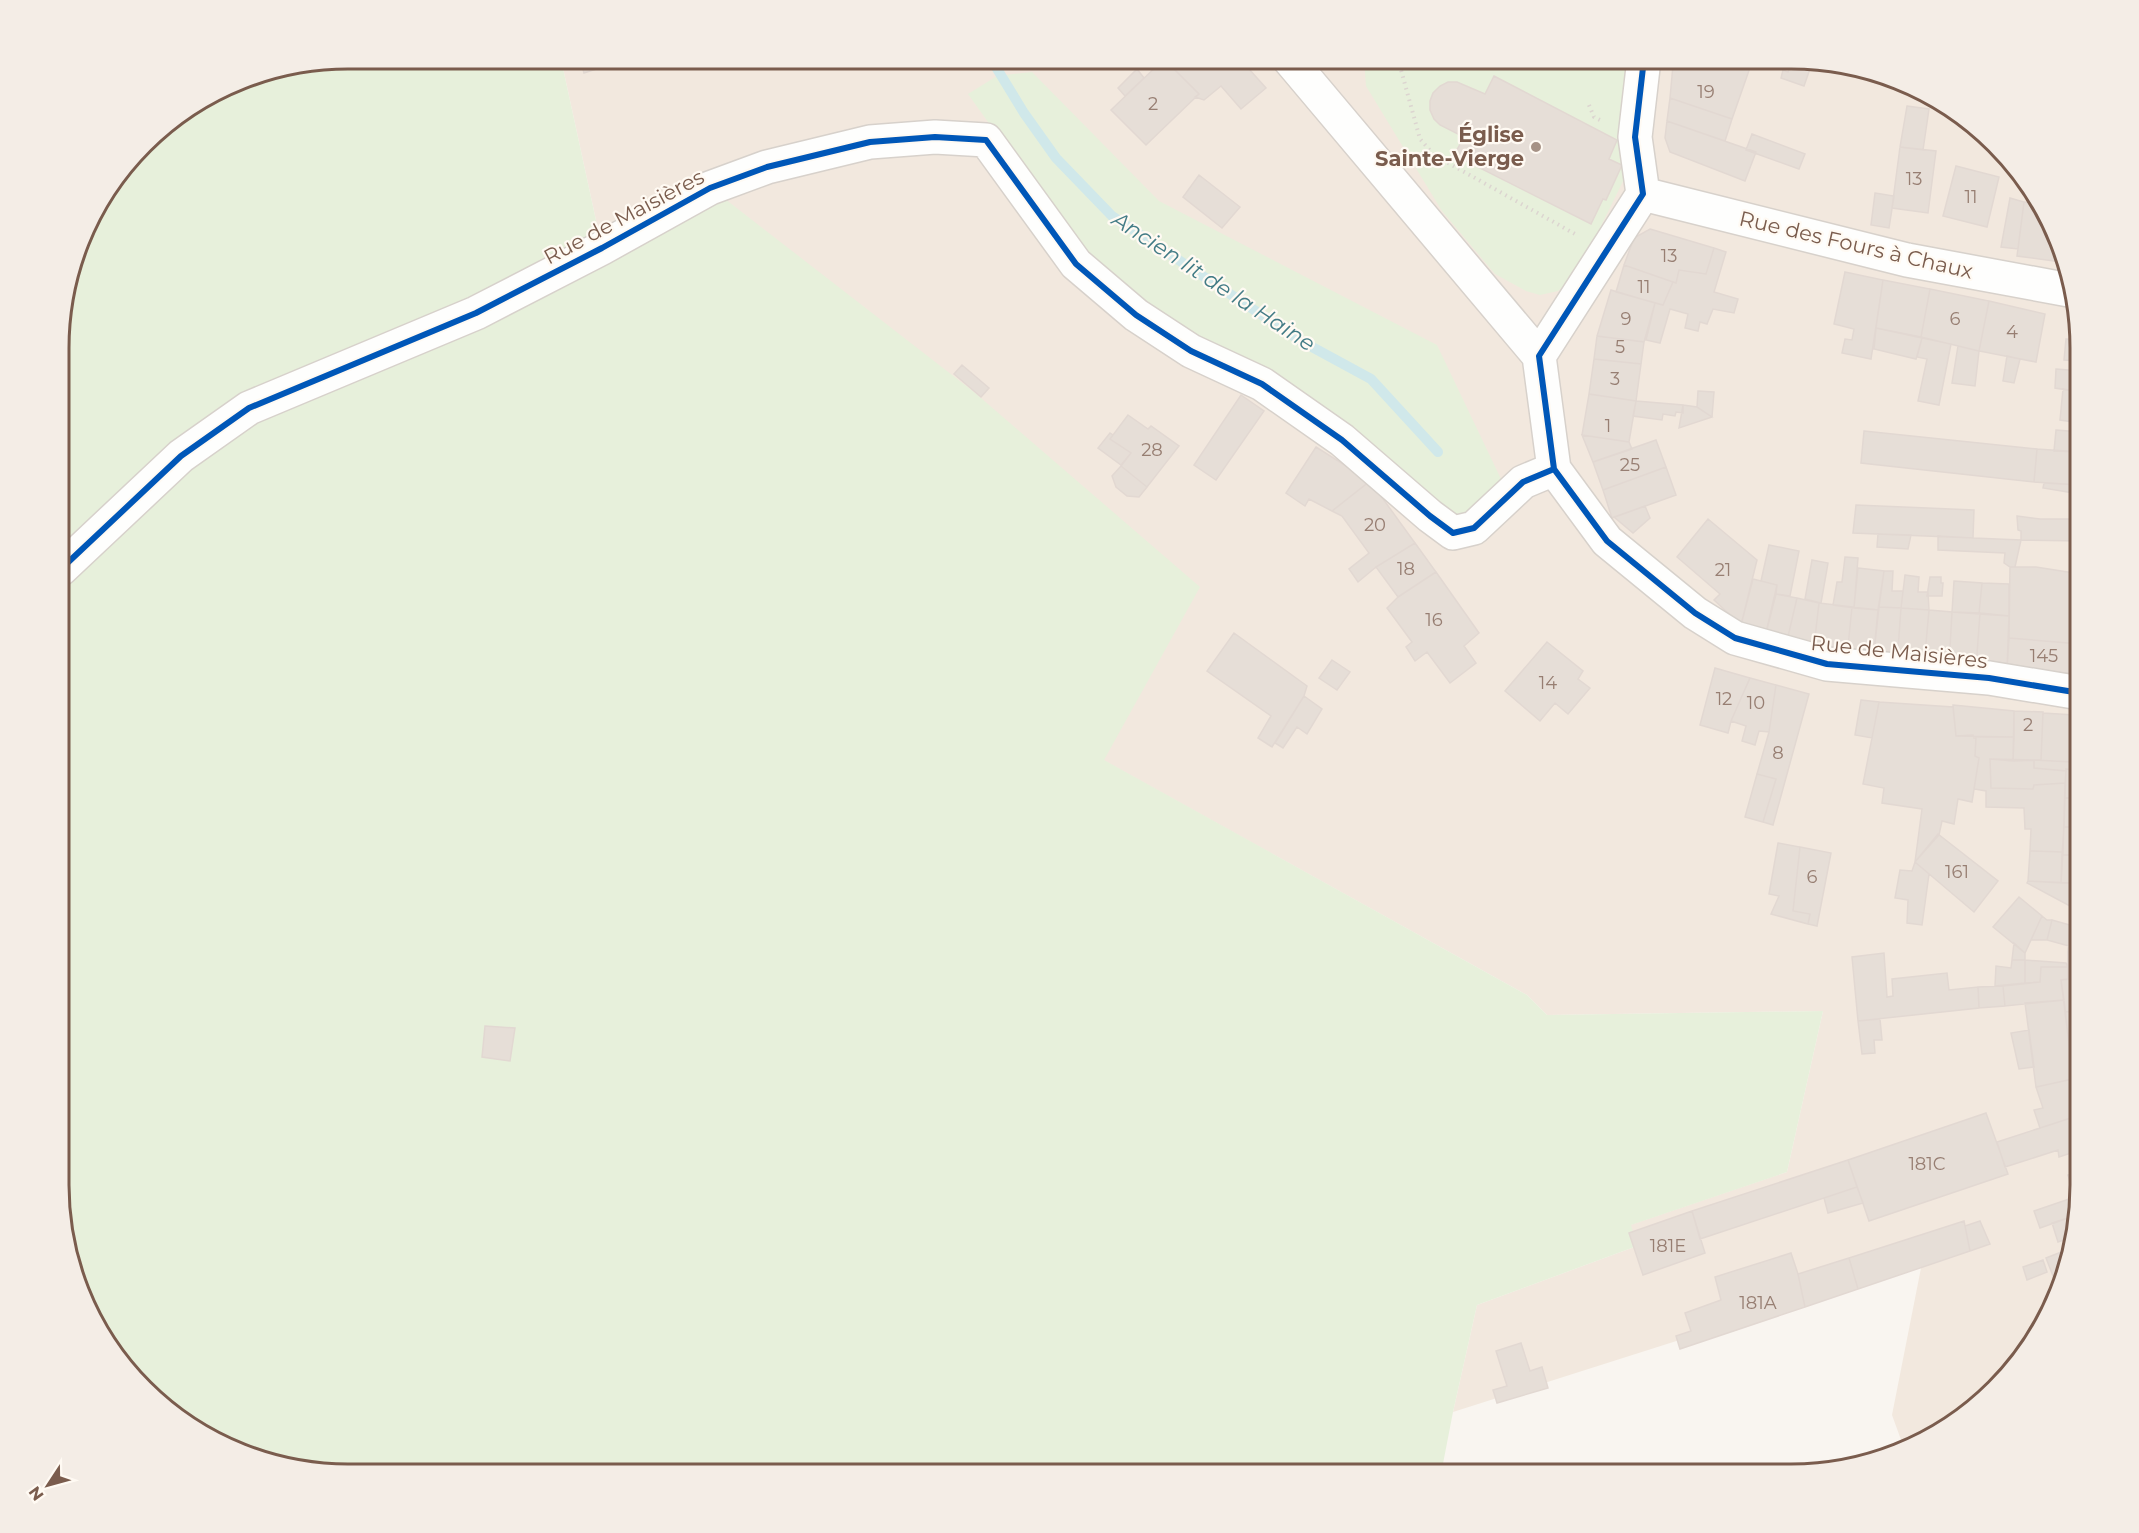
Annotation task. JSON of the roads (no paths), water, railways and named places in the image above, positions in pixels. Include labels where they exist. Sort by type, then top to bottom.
[{"type":"street","points":[[1300,69],[1539,356],[1554,469]]},
{"type":"street","points":[[1539,356],[1643,194],[1635,137],[1643,69]]},
{"type":"street","name":"Rue de Maisières","points":[[69,561],[181,456],[249,408],[476,313],[602,248],[710,188],[767,167],[870,142],[935,137],[986,140],[1076,264],[1136,315],[1191,351],[1271,390],[1342,440],[1430,516],[1454,533],[1474,528],[1523,482],[1554,469],[1606,541],[1695,613],[1735,638],[1827,664],[1989,678],[2070,691]]},
{"type":"street","name":"Rue des Fours à Chaux","points":[[1643,194],[1907,260],[2064,289]]},
{"type":"waterway","name":"Ancien lit de la Haine","points":[[997,69],[1024,113],[1056,158],[1112,216],[1301,341],[1371,379],[1438,452]]},
{"type":"place","name":"Église Sainte-Vierge","points":[[1536,147]]}]
